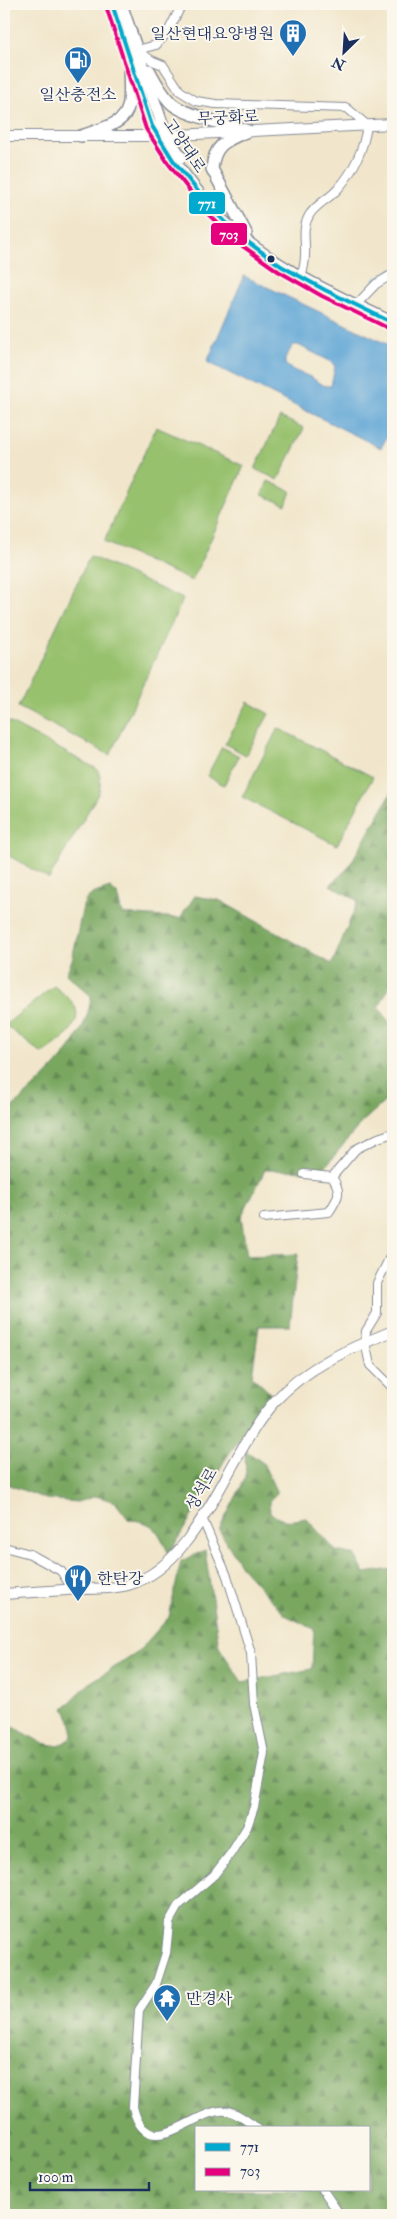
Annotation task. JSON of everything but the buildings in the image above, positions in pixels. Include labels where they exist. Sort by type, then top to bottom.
[{"type":"main road","name":"고양대로","points":[[112,4],[133,52]]},
{"type":"main road","name":"고양대로","points":[[121,4],[133,52],[161,136],[196,190],[221,219],[264,254],[393,323]]},
{"type":"main road","points":[[133,52],[162,93],[174,106],[188,114],[248,131]]},
{"type":"main road","points":[[81,136],[116,124],[126,114],[130,98],[133,52]]},
{"type":"main road","points":[[246,233],[212,170],[213,158],[219,147],[232,138],[248,131]]},
{"type":"main road","name":"고양대로","points":[[161,136],[203,189],[246,233],[302,275]]},
{"type":"main road","name":"고양대로","points":[[358,303],[393,316]]},
{"type":"street","points":[[133,52],[156,45],[168,32],[182,4]]},
{"type":"street","points":[[133,52],[164,65],[180,91],[196,101],[347,108],[367,125],[366,141],[349,174],[336,191],[324,199],[310,214],[304,226],[305,254],[302,275]]},
{"type":"street","name":"무궁화로","points":[[4,136],[161,136],[393,124]]},
{"type":"street","points":[[358,303],[376,284],[393,274]]},
{"type":"street","points":[[332,1177],[356,1149],[378,1138],[393,1134]]},
{"type":"street","points":[[264,1218],[329,1212],[338,1200],[339,1187],[332,1177],[304,1174]]},
{"type":"street","points":[[393,1252],[377,1283],[377,1313],[366,1331],[365,1342],[370,1366],[393,1388]]},
{"type":"street","name":"성석로","points":[[4,1594],[128,1585],[154,1572],[178,1552],[202,1518],[256,1426],[273,1403],[300,1379],[327,1361],[365,1342],[393,1331]]},
{"type":"street","points":[[202,1518],[227,1576],[251,1653],[254,1704],[264,1753],[254,1807],[247,1827],[226,1861],[214,1875],[178,1906],[169,1922],[166,1953],[156,1984],[139,2010],[133,2107],[136,2120],[142,2129],[156,2134],[178,2128],[217,2111],[226,2110],[238,2115],[254,2126]]},
{"type":"street","points":[[4,1547],[30,1554],[61,1571],[73,1590]]},
{"type":"street","points":[[324,2192],[340,2215]]},
{"type":"green space","points":[[280,417],[304,428],[278,480],[255,469]]},
{"type":"green space","points":[[156,427],[244,466],[192,581],[104,542]]},
{"type":"green space","points":[[268,481],[291,491],[286,505],[262,495]]},
{"type":"green space","points":[[90,556],[183,599],[110,755],[18,707]]},
{"type":"green space","points":[[248,702],[269,714],[246,755],[225,744]]},
{"type":"green space","points":[[4,721],[97,769],[100,775],[98,794],[49,879],[4,853]]},
{"type":"green space","points":[[278,728],[373,777],[337,845],[242,797]]},
{"type":"green space","points":[[222,747],[239,756],[224,785],[207,776]]},
{"type":"green space","points":[[393,790],[393,979],[379,1007],[393,1028],[392,1095],[361,1123],[322,1171],[265,1170],[241,1217],[247,1256],[298,1254],[290,1326],[259,1326],[252,1376],[271,1394],[225,1460],[169,1554],[159,1534],[151,1525],[129,1520],[115,1502],[96,1496],[77,1502],[46,1499],[4,1483],[4,1111],[6,1113],[60,1061],[81,1030],[88,1014],[91,996],[66,974],[72,960],[83,906],[87,898],[110,888],[117,894],[122,914],[180,918],[195,896],[219,900],[332,964],[358,901],[330,885],[348,868]]},
{"type":"green space","points":[[54,986],[72,1002],[77,1018],[63,1039],[42,1054],[5,1025]]},
{"type":"green space","points":[[245,1450],[263,1463],[277,1493],[269,1501],[270,1512],[274,1516],[283,1520],[306,1518],[336,1551],[355,1555],[364,1573],[393,1569],[393,2215],[4,2215],[4,1725],[14,1727],[42,1743],[59,1746],[72,1737],[72,1724],[64,1708],[91,1682],[137,1653],[169,1617],[181,1561],[205,1550],[219,1647],[242,1682],[312,1669],[314,1629],[285,1615],[243,1569],[219,1530],[246,1477]]},
{"type":"water","points":[[244,276],[393,347],[393,426],[381,448],[207,362]],"holes":[[[293,345],[298,345],[332,362],[335,367],[331,386],[322,385],[285,364],[285,359]]]},
{"type":"waterway","points":[[374,280],[393,269]]},
{"type":"transit line","name":"771","points":[[112,4],[152,126],[173,160],[212,209],[241,237],[281,266],[393,323]]},
{"type":"transit line","name":"703","points":[[106,6],[146,129],[168,163],[207,213],[237,242],[278,271],[322,296],[390,329]]},
{"type":"place","name":"일산현대요양병원","points":[[293,57]]},
{"type":"place","name":"일산충전소","points":[[78,84]]},
{"type":"place","name":"한탄강","points":[[78,1602]]},
{"type":"place","name":"만경사","points":[[167,2022]]}]
